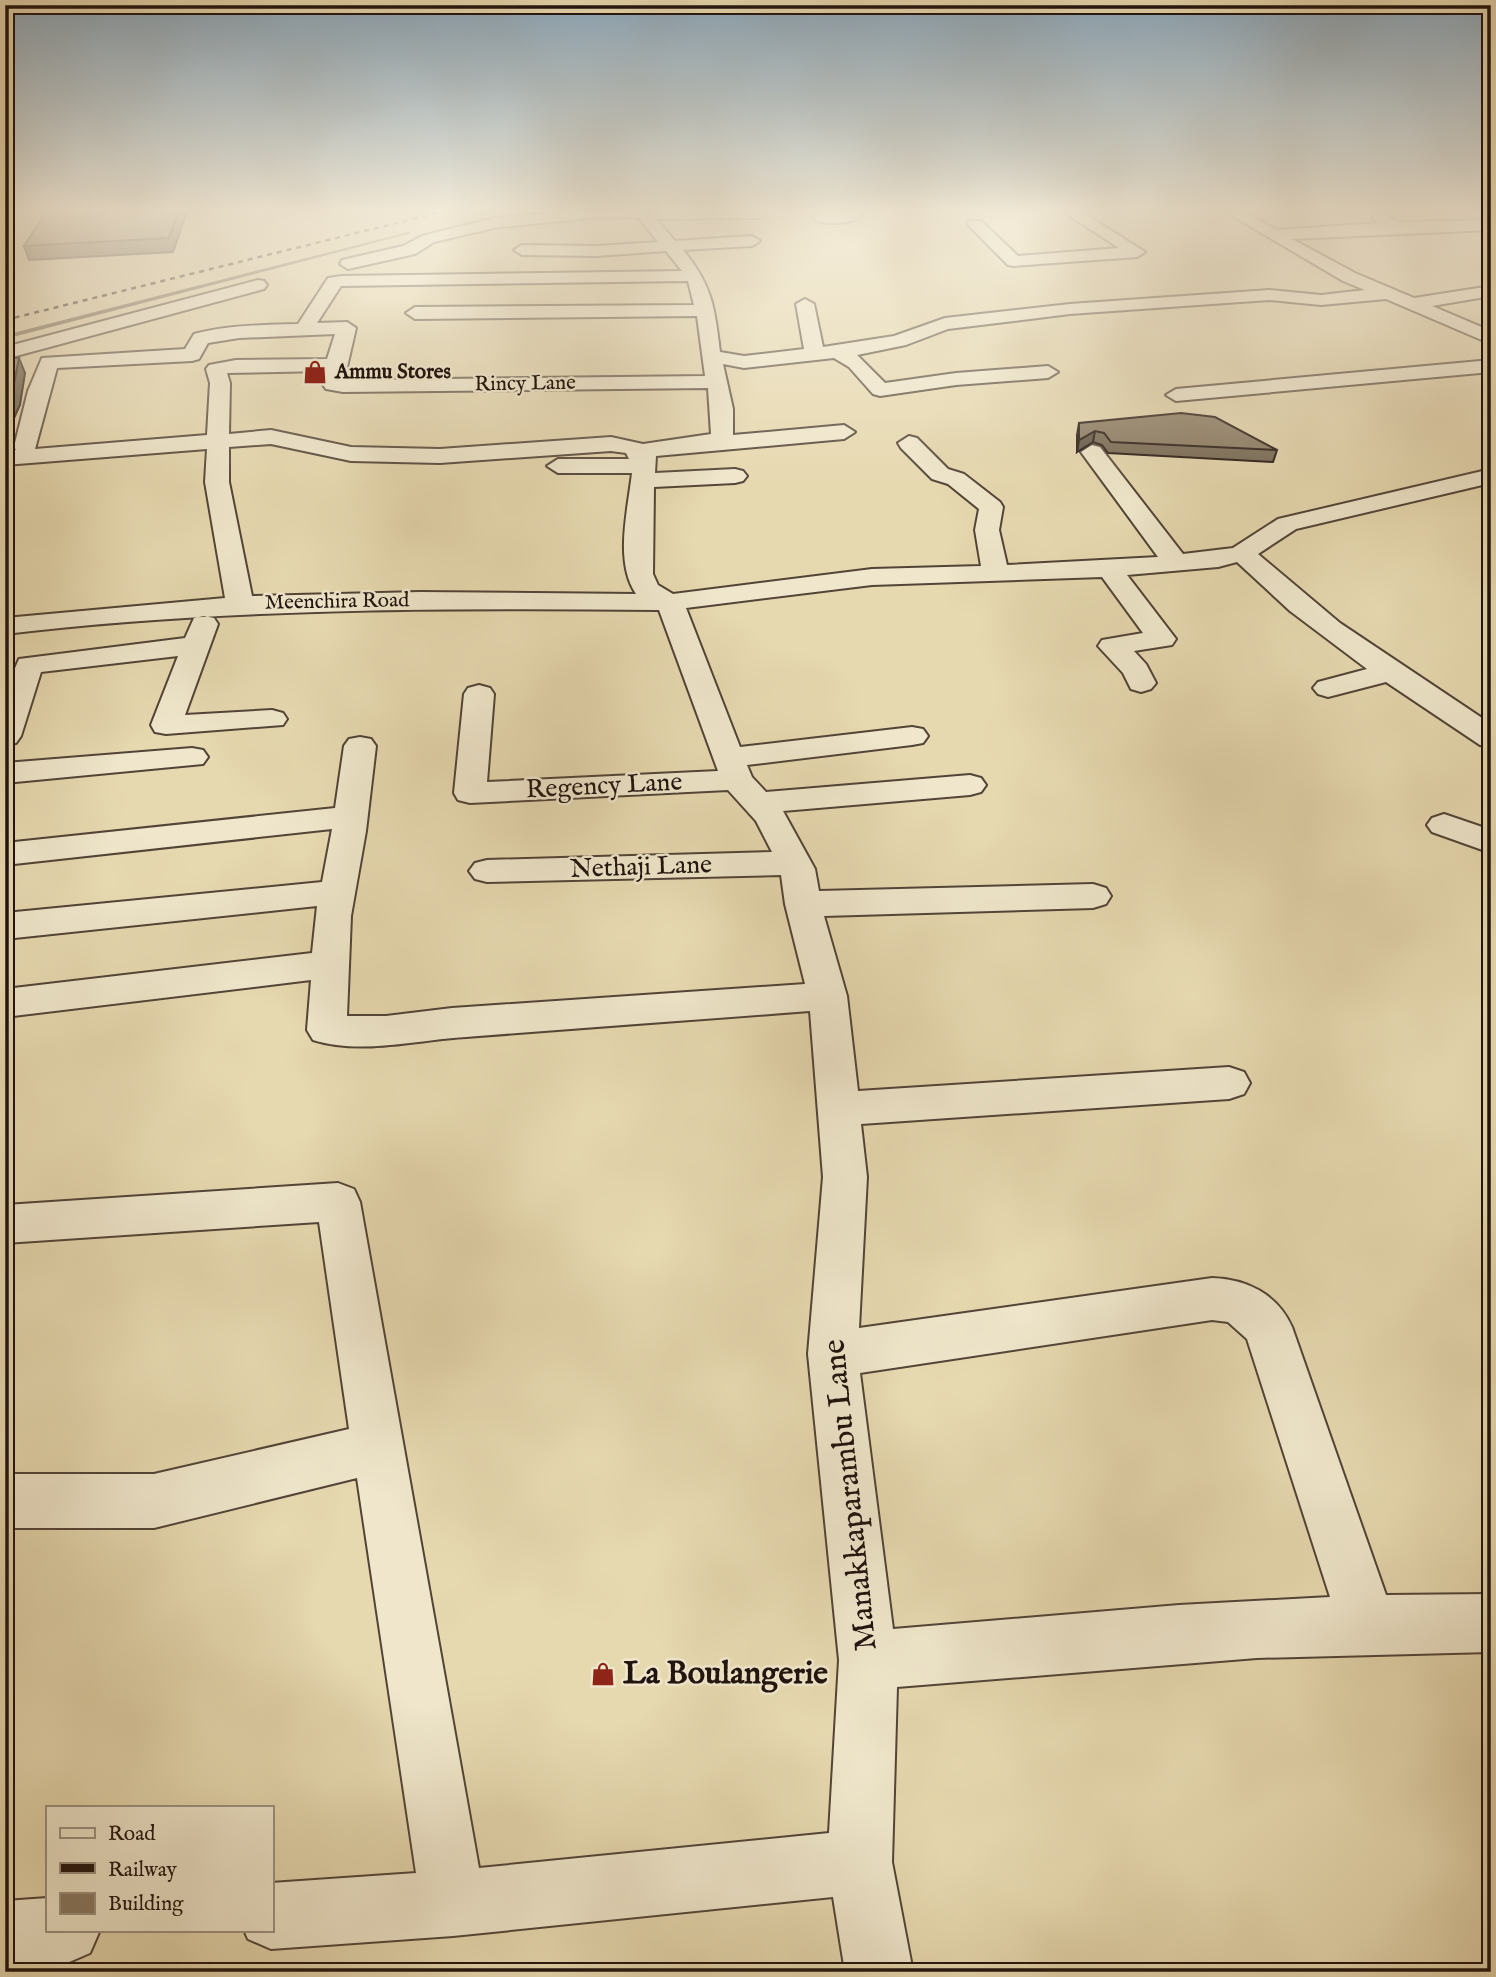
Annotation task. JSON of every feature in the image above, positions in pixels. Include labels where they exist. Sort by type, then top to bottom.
[{"type":"street","points":[[5,353],[178,304]]},
{"type":"street","points":[[304,329],[320,304]]},
{"type":"street","points":[[703,304],[718,392],[722,437],[714,443]]},
{"type":"street","points":[[805,304],[825,353],[856,363],[880,390],[956,379],[1048,372]]},
{"type":"street","points":[[1050,304],[1058,310]]},
{"type":"street","points":[[711,356],[744,362],[825,353],[899,341],[945,324],[1058,310],[1139,304]]},
{"type":"street","points":[[1412,304],[1491,338]]},
{"type":"street","points":[[158,309],[190,335],[196,347]]},
{"type":"street","points":[[415,313],[706,316]]},
{"type":"street","points":[[574,323],[706,316]]},
{"type":"street","points":[[334,375],[347,328],[222,335],[196,347],[49,362],[15,453],[271,437],[351,454],[440,456],[611,444],[634,447],[643,473]]},
{"type":"street","points":[[1332,362],[1356,380]]},
{"type":"street","name":"Rincy Lane","points":[[220,441],[220,383],[216,369],[236,366],[334,375],[582,384],[583,398],[602,403],[718,392]]},
{"type":"street","points":[[1176,395],[1421,376],[1491,366]]},
{"type":"street","points":[[16,392],[38,391]]},
{"type":"street","points":[[674,616],[641,581],[639,537],[645,453],[649,449],[844,432]]},
{"type":"street","points":[[220,441],[217,482],[226,605],[196,645],[166,725],[272,719]]},
{"type":"street","points":[[909,443],[940,474],[956,480],[991,507],[987,530],[996,575]]},
{"type":"street","points":[[1092,452],[1176,563]]},
{"type":"street","points":[[558,466],[643,473],[735,476]]},
{"type":"street","points":[[1486,482],[1287,524],[1242,553],[1283,594],[1491,738]]},
{"type":"street","name":"Meenchira Road","points":[[5,626],[226,605],[446,600],[674,616],[872,576],[996,575],[1109,569],[1242,553]]},
{"type":"street","points":[[1109,569],[1162,639],[1112,646],[1136,670],[1141,683]]},
{"type":"street","name":"Manakkaparambu Lane","points":[[674,616],[741,780],[770,817],[798,883],[828,996],[845,1177],[833,1354],[868,1660],[860,1862],[879,1972]]},
{"type":"street","points":[[5,736],[18,684],[40,621]]},
{"type":"street","points":[[18,684],[196,645]]},
{"type":"street","points":[[1328,688],[1392,671]]},
{"type":"street","name":"Regency Lane","points":[[479,694],[470,793],[741,780]]},
{"type":"street","points":[[741,780],[912,736]]},
{"type":"street","points":[[360,746],[351,817],[333,916],[327,1030],[386,1031],[452,1023],[828,996]]},
{"type":"street","points":[[5,773],[192,757]]},
{"type":"street","points":[[741,780],[971,785]]},
{"type":"street","points":[[5,854],[351,817]]},
{"type":"street","points":[[1444,825],[1491,842]]},
{"type":"street","name":"Nethaji Lane","points":[[487,871],[1093,896]]},
{"type":"street","points":[[5,926],[338,892]]},
{"type":"street","points":[[5,1003],[331,964]]},
{"type":"street","points":[[838,1109],[1229,1083]]},
{"type":"street","points":[[5,1224],[338,1202],[453,1903]]},
{"type":"street","points":[[833,1354],[1212,1299],[1234,1299],[1254,1310],[1268,1327],[1367,1622]]},
{"type":"street","points":[[5,1501],[154,1501],[379,1447]]},
{"type":"street","points":[[868,1660],[1216,1629],[1367,1622],[1491,1623]]},
{"type":"street","points":[[273,1916],[453,1903],[860,1862]]},
{"type":"street","points":[[5,1934],[46,1931]]},
{"type":"building","points":[[5,357],[19,358],[13,389],[5,407]]},
{"type":"building","points":[[1181,413],[1215,417],[1277,450],[1111,442],[1104,433],[1095,431],[1079,440],[1079,423]]},
{"type":"waterway","points":[[5,337],[132,304]]},
{"type":"railway","points":[[5,320],[69,304]]},
{"type":"place","name":"Ammu Stores","points":[[315,372]]},
{"type":"place","name":"La Boulangerie","points":[[603,1674]]}]
